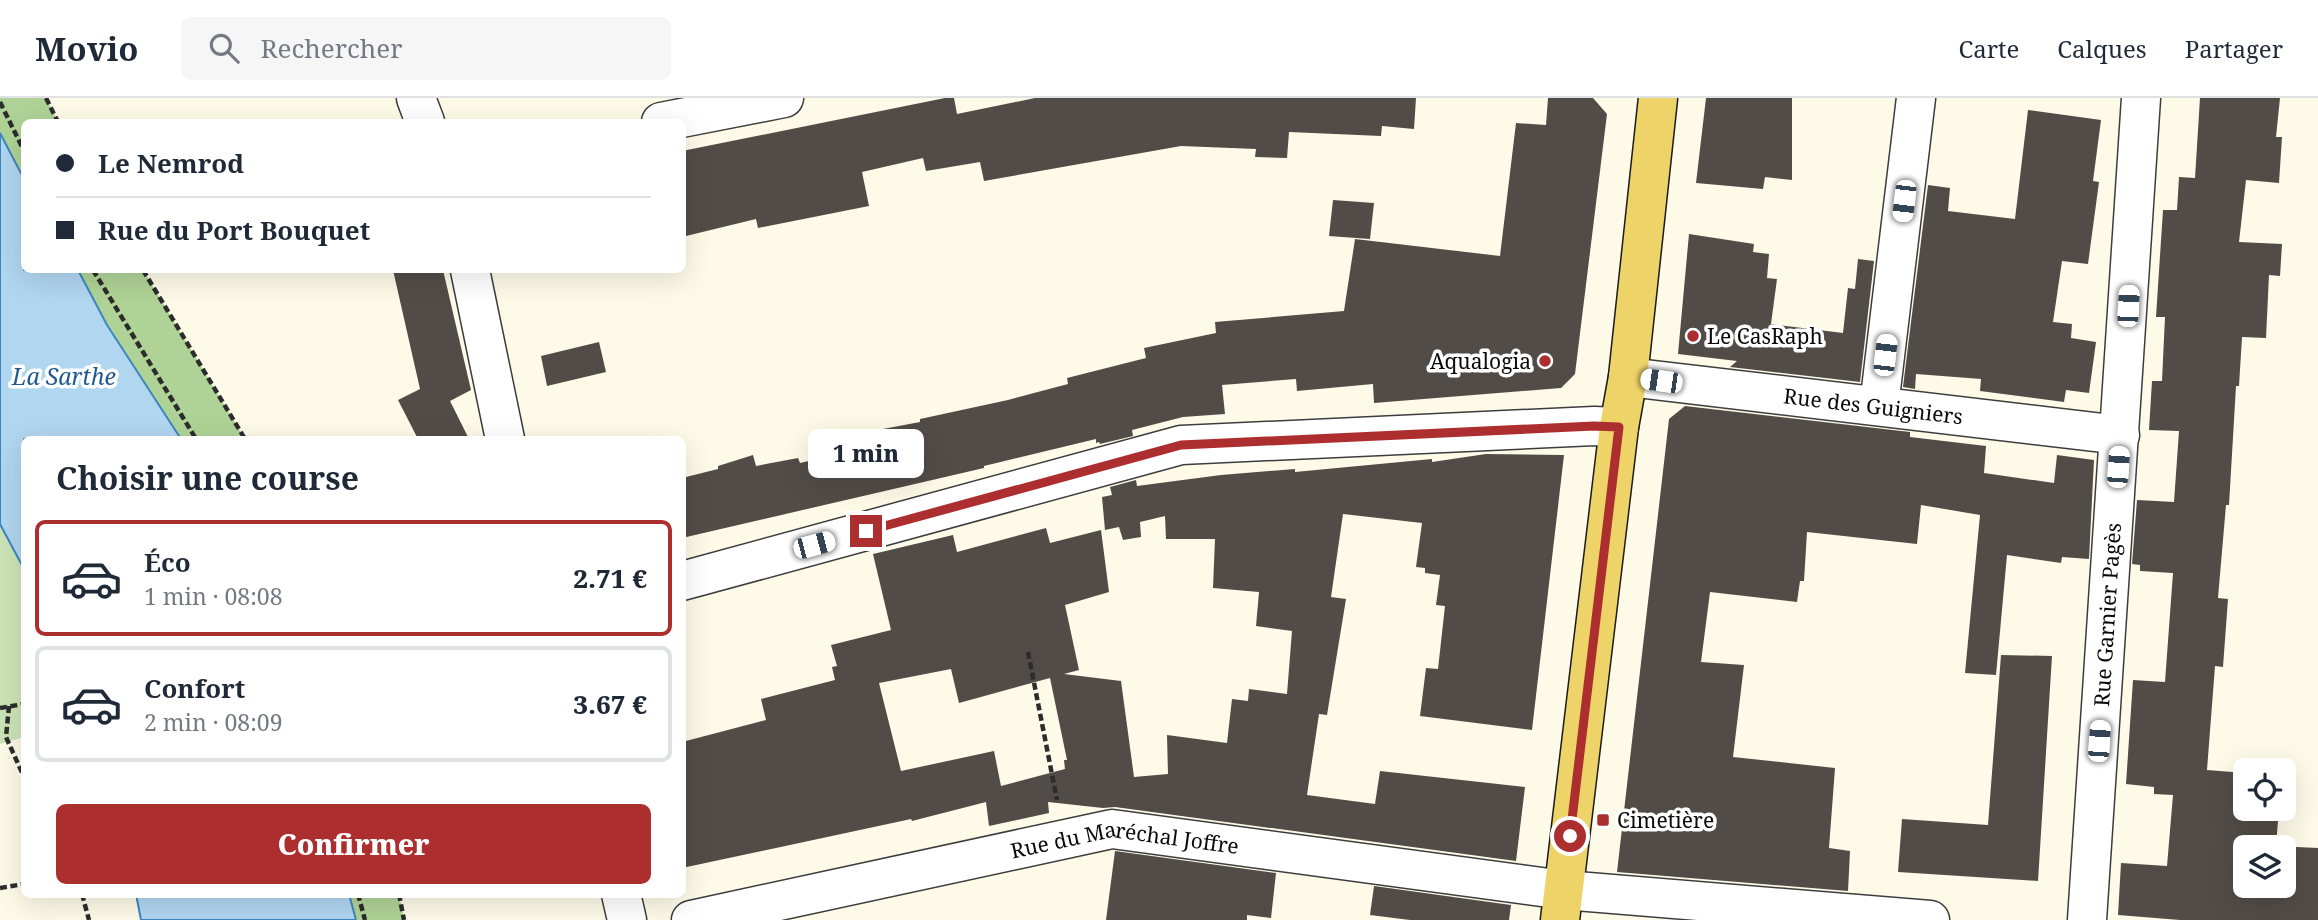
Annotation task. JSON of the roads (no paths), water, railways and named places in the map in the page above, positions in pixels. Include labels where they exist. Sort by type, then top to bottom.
[{"type":"main road","points":[[1562,905],[1619,427],[1628,377],[1658,98]]},
{"type":"street","points":[[416,98],[424,119]]},
{"type":"street","points":[[677,119],[784,98]]},
{"type":"street","points":[[1879,406],[1916,98]]},
{"type":"street","name":"Rue Garnier Pagès","points":[[2087,920],[2141,98]]},
{"type":"street","points":[[471,273],[504,436]]},
{"type":"street","name":"Rue des Guigniers","points":[[1628,377],[2120,435]]},
{"type":"street","points":[[686,580],[1181,445],[1619,427]]},
{"type":"street","name":"Rue du Maréchal Joffre","points":[[691,920],[1112,829],[1562,905],[1930,920]]},
{"type":"street","points":[[622,898],[627,920]]},
{"type":"water","name":"La Sarthe","points":[[0,133],[21,173],[21,273],[80,273],[107,325],[179,436],[21,436],[21,563],[0,524]]},
{"type":"water","points":[[137,898],[350,898],[356,920],[141,920]]},
{"type":"place","name":"Le CasRaph","points":[[1693,336]]},
{"type":"place","name":"Aqualogia","points":[[1545,361]]},
{"type":"place","name":"Cimetière","points":[[1603,820]]}]
